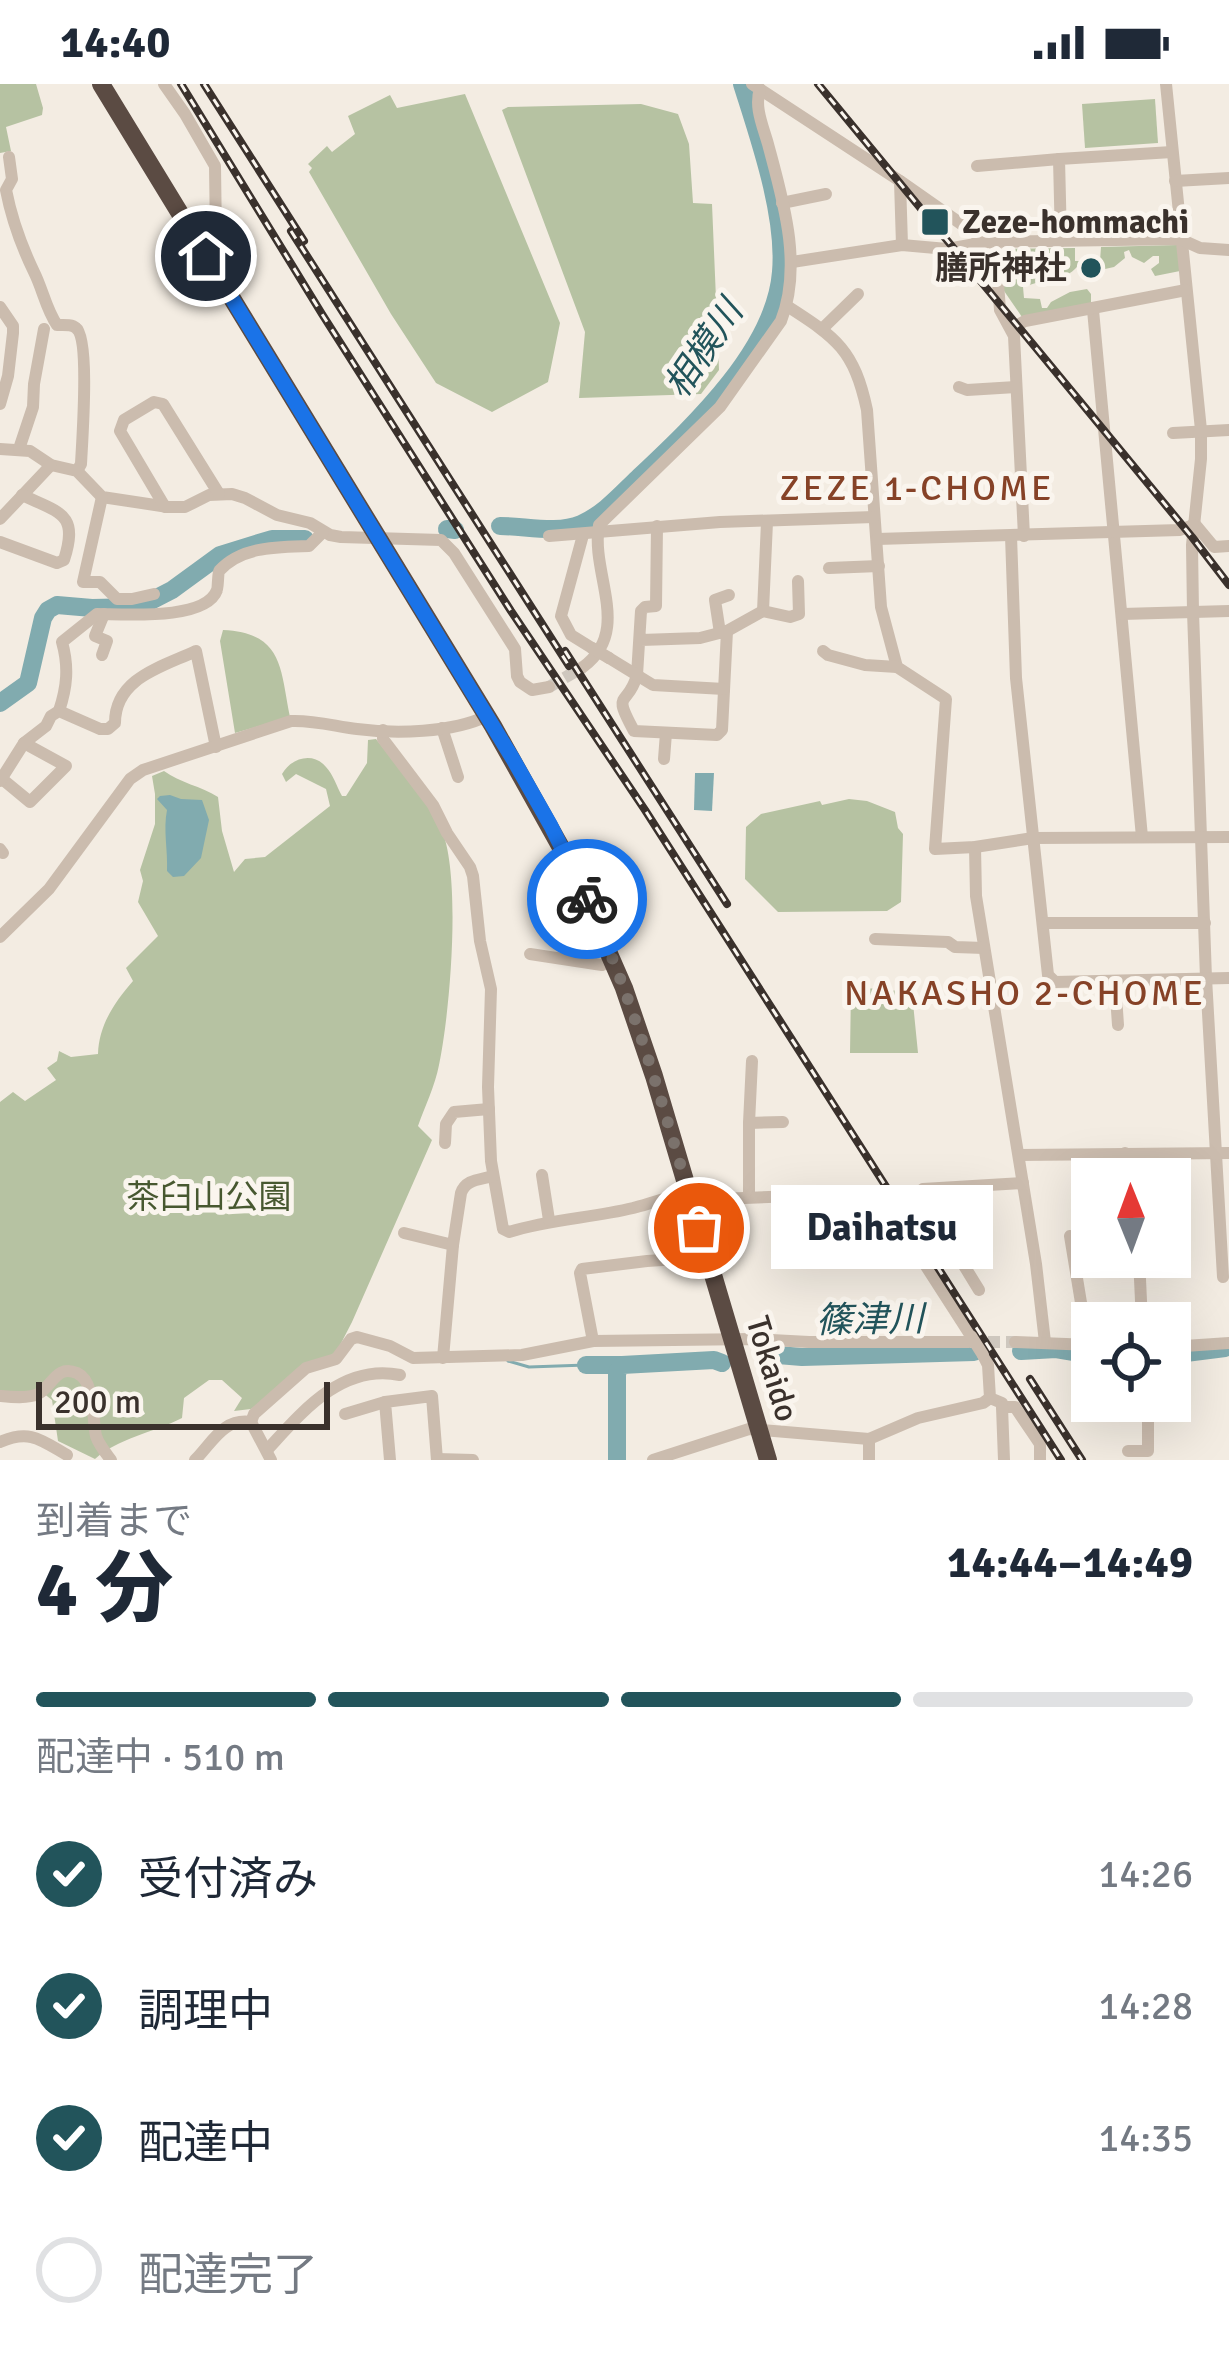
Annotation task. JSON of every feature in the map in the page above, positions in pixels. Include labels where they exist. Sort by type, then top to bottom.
[{"type":"highway","name":"Tokaido","points":[[101,84],[551,826],[613,960],[645,1047],[768,1460]]},
{"type":"street","points":[[164,84],[215,166],[216,237],[206,256]]},
{"type":"street","points":[[1166,84],[1201,430],[1193,612],[1206,979],[1222,1153],[1223,1277]]},
{"type":"street","points":[[756,86],[991,242],[1000,310],[1012,328],[1016,679],[1048,975],[1055,982],[1229,978]]},
{"type":"street","points":[[724,689],[653,686],[572,635],[560,616],[590,534],[719,407],[787,306],[792,262],[756,86]]},
{"type":"street","points":[[977,166],[1172,152]]},
{"type":"street","points":[[9,157],[12,179],[6,190],[22,253],[51,316],[58,325],[77,328],[84,342],[84,409],[77,471]]},
{"type":"street","points":[[1059,159],[1061,241]]},
{"type":"street","points":[[1174,181],[1229,178]]},
{"type":"street","points":[[900,181],[902,245]]},
{"type":"street","points":[[782,202],[826,194]]},
{"type":"street","points":[[792,262],[902,245],[947,248],[991,242],[1180,239],[1229,253]]},
{"type":"street","points":[[1182,257],[1229,253]]},
{"type":"street","points":[[1012,328],[1186,290]]},
{"type":"street","points":[[822,329],[858,294]]},
{"type":"street","points":[[787,306],[846,352],[861,382],[867,410],[880,607],[897,667]]},
{"type":"street","points":[[0,307],[13,326],[0,404]]},
{"type":"street","points":[[1093,310],[1142,837]]},
{"type":"street","points":[[20,449],[33,407],[44,329]]},
{"type":"street","points":[[959,387],[967,391],[1016,387]]},
{"type":"street","points":[[166,507],[120,431],[124,420],[154,402],[163,404],[219,494]]},
{"type":"street","points":[[1173,433],[1229,430]]},
{"type":"street","points":[[0,449],[30,451],[51,465],[77,471],[102,497],[166,507],[219,494],[245,498],[277,515],[341,537],[431,538],[448,543],[514,649],[520,682],[532,690],[549,687]]},
{"type":"street","points":[[0,519],[51,465]]},
{"type":"street","points":[[0,542],[57,563],[64,560],[70,523],[62,514],[22,495]]},
{"type":"street","points":[[102,497],[83,582],[100,581],[117,599],[154,594]]},
{"type":"street","points":[[549,536],[720,522],[874,518]]},
{"type":"street","points":[[763,611],[767,522]]},
{"type":"street","points":[[877,539],[1180,530],[1194,524]]},
{"type":"street","points":[[1194,524],[1214,547],[1229,546]]},
{"type":"street","points":[[657,526],[656,606],[641,610],[637,675],[622,708],[634,731],[717,735],[722,730],[723,632],[715,600],[729,595]]},
{"type":"street","points":[[24,743],[66,766],[30,802],[1,780],[24,743],[59,711],[67,669],[62,642],[97,614],[155,615],[202,605],[218,590],[218,571],[232,559],[272,547],[310,546],[323,532]]},
{"type":"street","points":[[583,667],[602,646],[608,629],[590,534]]},
{"type":"street","points":[[829,568],[879,566]]},
{"type":"street","points":[[641,640],[700,638],[763,611],[790,617],[799,614],[798,581]]},
{"type":"street","points":[[1121,614],[1229,611]]},
{"type":"street","points":[[102,656],[107,641],[95,636],[104,614]]},
{"type":"street","points":[[59,711],[108,729],[115,723],[118,698],[129,686],[196,651],[216,747]]},
{"type":"street","points":[[824,651],[865,665],[897,667],[946,699],[935,849],[1033,838],[1229,837]]},
{"type":"street","points":[[0,937],[49,889],[130,779],[143,770],[291,721],[382,730],[465,726],[487,716]]},
{"type":"street","points":[[442,728],[458,777]]},
{"type":"street","points":[[382,730],[383,740],[433,805],[470,868],[491,989],[493,1176],[506,1232],[690,1196],[879,1193],[988,1365],[1004,1460]]},
{"type":"street","points":[[664,759],[666,733]]},
{"type":"street","points":[[975,847],[976,896],[1050,1346]]},
{"type":"street","points":[[1044,923],[1205,923]]},
{"type":"street","points":[[874,940],[984,948]]},
{"type":"street","points":[[530,954],[602,965],[613,960]]},
{"type":"street","points":[[1115,981],[1118,1025]]},
{"type":"street","points":[[749,1197],[752,1061]]},
{"type":"street","points":[[445,1143],[446,1124],[454,1112],[489,1109]]},
{"type":"street","points":[[749,1123],[783,1122]]},
{"type":"street","points":[[1124,1153],[1124,1158]]},
{"type":"street","points":[[1019,1155],[1222,1153]]},
{"type":"street","points":[[542,1175],[549,1220]]},
{"type":"street","points":[[442,1358],[452,1245],[464,1186],[493,1176]]},
{"type":"street","points":[[980,1290],[919,1192],[1023,1183]]},
{"type":"street","points":[[404,1233],[452,1245]]},
{"type":"street","points":[[1070,1236],[1082,1302]]},
{"type":"street","points":[[899,1251],[918,1250]]},
{"type":"street","points":[[593,1342],[582,1269],[708,1257]]},
{"type":"street","points":[[400,1375],[369,1374],[338,1386],[309,1405],[269,1455],[251,1422],[254,1414],[306,1368],[336,1359],[357,1337],[374,1339],[413,1358],[442,1358],[554,1356],[593,1342],[970,1337]]},
{"type":"street","points":[[1015,1342],[1071,1345]]},
{"type":"street","points":[[1191,1348],[1229,1343]]},
{"type":"street","points":[[0,1396],[40,1394],[59,1374],[79,1374],[88,1385],[97,1440],[112,1460]]},
{"type":"street","points":[[345,1414],[432,1396],[437,1460],[472,1460]]},
{"type":"street","points":[[386,1402],[390,1460]]},
{"type":"street","points":[[653,1460],[679,1456],[749,1429],[869,1438],[918,1418],[996,1402],[1015,1407],[1040,1444],[1040,1460]]},
{"type":"street","points":[[195,1460],[229,1424],[251,1422]]},
{"type":"street","points":[[1128,1451],[1148,1451],[1148,1422]]},
{"type":"street","points":[[0,1442],[30,1435],[70,1458]]},
{"type":"street","points":[[869,1438],[869,1460]]},
{"type":"green space","points":[[0,84],[36,84],[43,108],[42,115],[6,127],[11,151],[0,153]]},
{"type":"green space","points":[[465,94],[560,323],[548,382],[492,412],[436,383],[391,314],[308,164],[327,146],[332,152],[355,134],[348,116],[390,95],[397,108]]},
{"type":"green space","points":[[1155,99],[1158,143],[1085,148],[1082,104]]},
{"type":"green space","points":[[641,104],[678,114],[689,144],[693,203],[712,204],[719,370],[701,394],[579,398],[585,332],[502,110]]},
{"type":"green space","points":[[1177,245],[1180,271],[1155,276],[1151,269],[1159,263],[1159,256],[1144,263],[1129,250],[1114,267],[1105,269],[1093,262],[1083,273],[1077,267],[1023,287],[1024,298],[1040,299],[1042,308],[1070,292],[1087,289],[1091,304],[1022,317],[1002,288],[1000,249],[1075,248],[1075,261],[1100,261],[1101,247]]},
{"type":"green space","points":[[223,630],[258,638],[268,646],[280,669],[290,717],[235,733],[220,641]]},
{"type":"green space","name":"茶臼山公園","points":[[376,739],[412,782],[441,828],[451,878],[447,1013],[437,1073],[418,1126],[432,1140],[337,1351],[251,1409],[234,1411],[242,1398],[222,1380],[209,1380],[184,1398],[182,1418],[95,1459],[58,1441],[52,1400],[38,1389],[0,1392],[0,1102],[13,1092],[25,1101],[56,1080],[47,1068],[57,1061],[59,1051],[71,1057],[98,1054],[109,1015],[133,981],[126,968],[158,936],[138,902],[143,881],[140,870],[155,824],[152,776],[164,771],[218,797],[234,872],[245,859],[265,857],[330,806],[326,789],[296,774],[286,782],[282,774],[286,768],[302,758],[315,759],[346,796],[367,763],[368,740]]},
{"type":"green space","points":[[849,799],[895,812],[903,834],[901,902],[887,911],[778,912],[745,879],[746,827],[761,814]]},
{"type":"green space","points":[[851,989],[907,989],[918,1053],[850,1053]]},
{"type":"water","points":[[695,773],[714,773],[712,811],[694,810]]},
{"type":"water","points":[[170,795],[202,800],[209,820],[201,858],[184,876],[173,877],[167,871],[167,810],[157,799]]},
{"type":"waterway","name":"相模川","points":[[500,526],[562,529],[597,515],[706,411],[764,330],[781,272],[779,226],[770,177],[742,84]]},
{"type":"waterway","name":"相模川","points":[[447,529],[455,530]]},
{"type":"waterway","name":"相模川","points":[[0,703],[28,683],[43,618],[57,605],[139,607],[220,555],[272,539],[305,539]]},
{"type":"waterway","name":"篠津川","points":[[1191,1352],[1225,1348]]},
{"type":"waterway","name":"篠津川","points":[[1021,1351],[1071,1352]]},
{"type":"waterway","name":"篠津川","points":[[766,1354],[974,1352]]},
{"type":"waterway","points":[[508,1361],[529,1367],[586,1365]]},
{"type":"waterway","name":"篠津川","points":[[617,1460],[617,1372],[622,1365],[722,1363]]},
{"type":"waterway","points":[[586,1365],[622,1365]]},
{"type":"tunnel","points":[[549,687],[583,667]]},
{"type":"tunnel","points":[[970,1342],[1015,1342]]},
{"type":"railway","points":[[181,84],[511,611],[645,810],[1061,1460]]},
{"type":"railway","points":[[204,84],[304,241]]},
{"type":"railway","points":[[818,84],[1229,585]]},
{"type":"railway","points":[[291,231],[569,666]]},
{"type":"railway","points":[[565,651],[727,904]]},
{"type":"railway","points":[[1030,1379],[1082,1460]]},
{"type":"way so far","points":[[587,899],[645,1047],[699,1228]]},
{"type":"place","name":"Zeze-hommachi","points":[[935,222]]},
{"type":"place","name":"膳所神社","points":[[1091,268]]},
{"type":"place","name":"Daihatsu","points":[[699,1228]]},
{"type":"district","name":"ZEZE 1-CHOME","points":[[917,488]]},
{"type":"district","name":"NAKASHO 2-CHOME","points":[[1025,993]]},
{"type":"route","points":[[206,256],[513,759],[587,899]]}]
